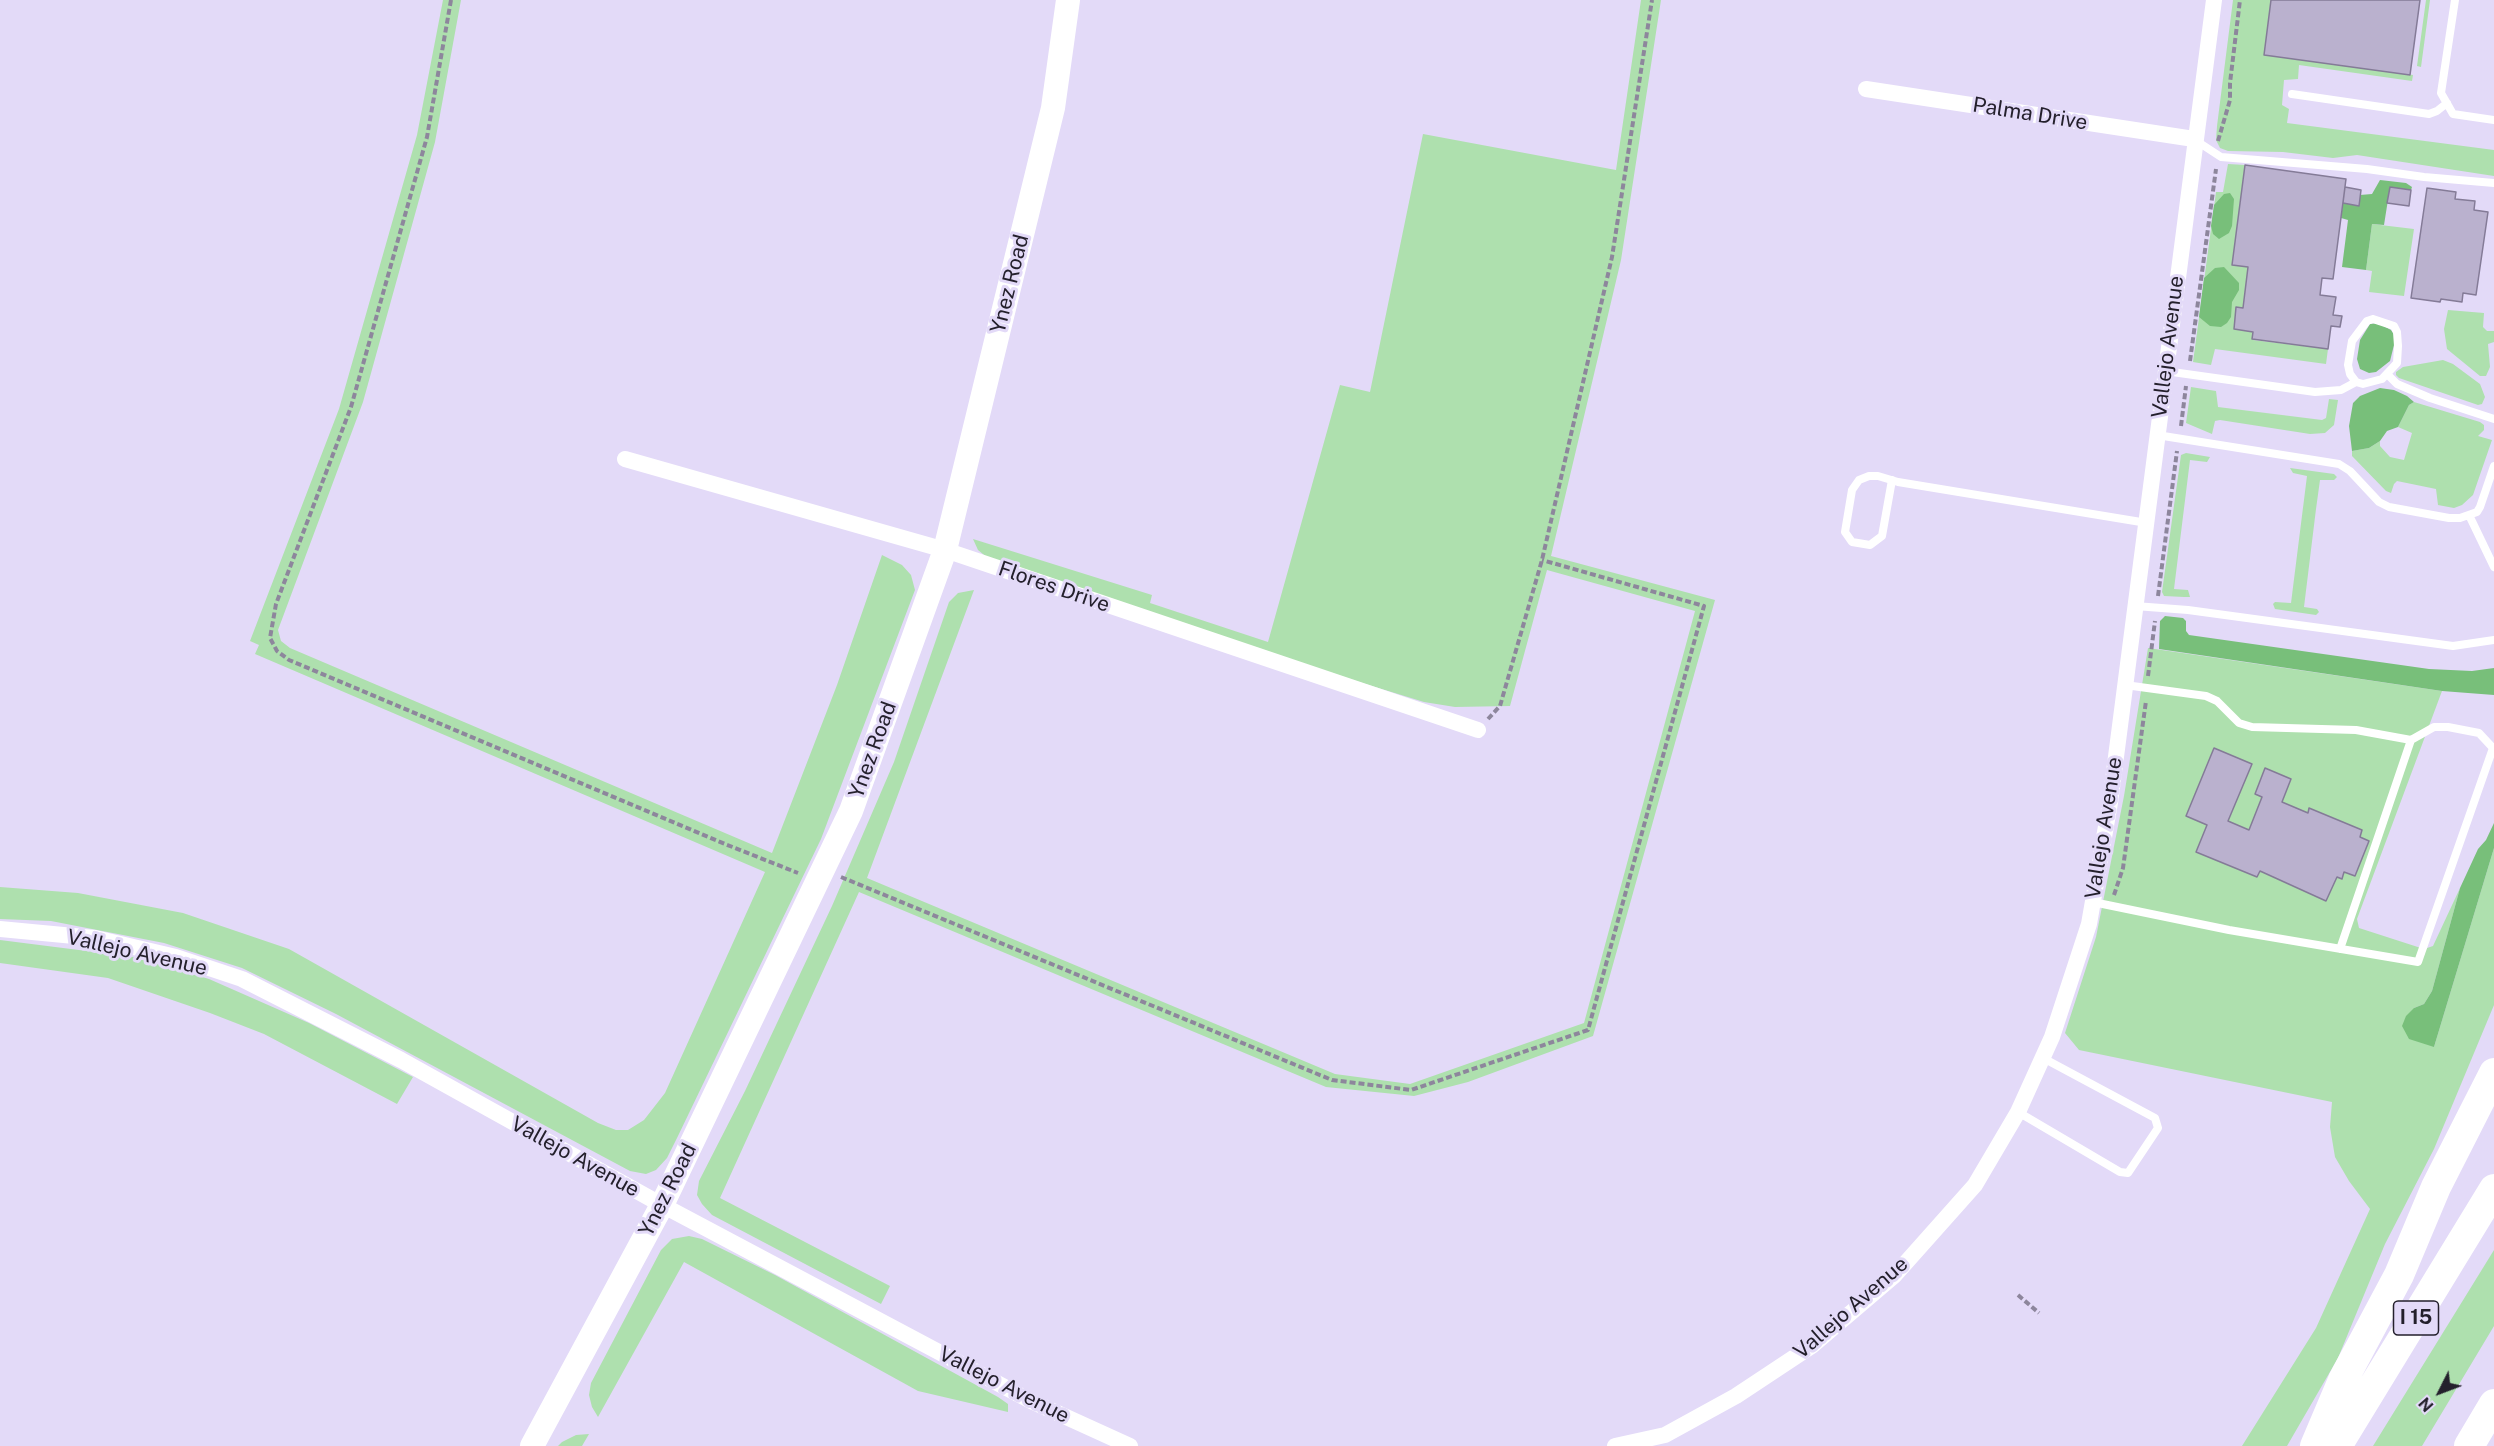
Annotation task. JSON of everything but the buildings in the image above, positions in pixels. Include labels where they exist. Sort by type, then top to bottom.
[{"type":"highway","points":[[2315,1446],[2343,1380],[2399,1275],[2436,1187],[2494,1073]]},
{"type":"highway","name":"I 15","points":[[2337,1446],[2494,1190]]},
{"type":"highway","points":[[2469,1446],[2494,1404]]},
{"type":"main road","name":"Ynez Road","points":[[532,1446],[662,1205],[851,811],[945,550],[1053,108],[1068,0]]},
{"type":"street","name":"Vallejo Avenue","points":[[1615,1446],[1665,1435],[1736,1396],[1813,1345],[1894,1276],[1975,1185],[2018,1112],[2052,1037],[2093,902],[2110,803],[2194,140],[2214,0]]},
{"type":"street","name":"Palma Drive","points":[[1866,89],[2194,140]]},
{"type":"street","name":"Flores Drive","points":[[625,459],[945,550],[1478,730]]},
{"type":"street","name":"Vallejo Avenue","points":[[0,929],[95,938],[176,957],[242,979],[401,1060],[662,1205],[1031,1401],[1130,1446]]},
{"type":"lane","points":[[2455,0],[2441,93],[2453,114],[2494,120]]},
{"type":"lane","points":[[2292,94],[2429,114],[2447,103]]},
{"type":"lane","points":[[2194,140],[2221,157],[2367,169],[2494,183]]},
{"type":"lane","points":[[2373,319],[2394,326],[2397,332],[2397,363],[2387,374],[2375,381],[2363,384],[2356,382],[2350,374],[2348,364],[2352,341],[2367,321],[2373,319]]},
{"type":"lane","points":[[2165,371],[2290,386],[2315,392],[2341,390],[2356,382]]},
{"type":"lane","points":[[2387,374],[2390,379],[2419,393],[2494,419]]},
{"type":"lane","points":[[2157,435],[2339,464],[2350,471],[2379,502],[2389,507],[2449,518],[2469,515],[2480,507],[2494,466]]},
{"type":"lane","points":[[1892,480],[1882,536],[1870,545],[1852,542],[1845,532],[1852,490],[1860,480],[1869,476],[2147,524]]},
{"type":"lane","points":[[2469,515],[2494,567]]},
{"type":"lane","points":[[2135,606],[2188,610],[2453,646],[2494,640]]},
{"type":"lane","points":[[2093,902],[2229,930],[2418,962],[2493,748],[2480,733],[2448,727],[2434,728],[2411,740],[2356,730],[2252,727],[2239,723],[2217,701],[2206,696],[2125,685]]},
{"type":"lane","points":[[2340,949],[2411,740]]},
{"type":"lane","points":[[2018,1112],[2120,1172],[2128,1173],[2158,1128],[2155,1119],[2043,1058]]},
{"type":"path","points":[[451,0],[427,137],[351,407],[276,604],[270,638],[277,651],[290,660],[725,844],[804,875],[821,874],[844,878],[1332,1080],[1411,1090],[1588,1030],[1704,606],[1542,560]]},
{"type":"path","points":[[1478,730],[1500,706],[1542,560],[1612,257],[1652,0]]},
{"type":"path","points":[[2018,1295],[2039,1313]]},
{"type":"green space","points":[[443,0],[461,0],[435,142],[363,402],[278,630],[281,641],[290,648],[772,853],[837,685],[882,555],[902,565],[911,575],[915,590],[821,839],[667,1158],[656,1170],[646,1174],[630,1171],[336,1014],[242,968],[164,943],[51,921],[0,919],[0,887],[78,893],[183,913],[289,949],[598,1123],[616,1130],[628,1130],[644,1120],[665,1093],[765,872],[255,654],[259,645],[250,641],[339,409],[417,135]]},
{"type":"green space","points":[[1641,0],[1661,0],[1621,260],[1551,556],[1715,600],[1593,1036],[1468,1082],[1414,1096],[1326,1087],[859,892],[720,1198],[890,1286],[881,1304],[712,1215],[697,1195],[699,1181],[745,1091],[832,906],[894,762],[949,602],[958,593],[974,590],[867,878],[1335,1074],[1410,1084],[1584,1023],[1695,611],[1547,570],[1510,706],[1455,707],[1424,702],[1284,659],[989,559],[978,550],[973,539],[1152,595],[1150,603],[1268,642],[1340,385],[1370,392],[1423,134],[1616,170]]},
{"type":"green space","points":[[2233,0],[2271,0],[2264,55],[2413,75],[2412,81],[2299,65],[2298,79],[2284,80],[2282,105],[2289,109],[2287,123],[2494,150],[2494,176],[2357,155],[2333,158],[2283,152],[2228,151],[2220,148],[2216,140],[2217,126]]},
{"type":"green space","points":[[2426,0],[2430,0],[2421,67],[2417,66]]},
{"type":"green space","points":[[2228,164],[2245,165],[2232,265],[2248,267],[2243,308],[2236,308],[2234,329],[2253,332],[2253,340],[2328,349],[2326,364],[2215,349],[2211,365],[2193,362],[2216,192],[2223,192]]},
{"type":"green space","points":[[2380,180],[2406,183],[2412,187],[2411,190],[2390,187],[2384,225],[2372,224],[2366,270],[2342,267],[2348,220],[2341,218],[2343,203],[2359,205],[2360,195],[2372,194]]},
{"type":"green space","points":[[2230,193],[2234,199],[2232,226],[2229,233],[2219,239],[2213,234],[2211,226],[2214,205],[2224,194]]},
{"type":"green space","points":[[2372,224],[2414,229],[2404,296],[2369,292],[2372,271],[2366,270]]},
{"type":"green space","points":[[2224,267],[2239,283],[2239,290],[2232,302],[2231,317],[2227,323],[2221,327],[2210,326],[2199,317],[2204,278],[2215,268]]},
{"type":"green space","points":[[2448,310],[2484,313],[2483,327],[2487,331],[2494,331],[2494,342],[2488,344],[2490,367],[2486,376],[2480,376],[2447,349],[2444,329]]},
{"type":"green space","points":[[2378,323],[2391,330],[2395,336],[2394,345],[2390,361],[2376,372],[2369,373],[2360,369],[2357,359],[2360,340],[2370,324]]},
{"type":"green space","points":[[2443,360],[2453,364],[2480,384],[2485,397],[2482,404],[2478,405],[2396,375],[2396,372],[2403,367]]},
{"type":"green space","points":[[2191,387],[2216,391],[2218,407],[2322,420],[2326,418],[2329,399],[2338,400],[2334,425],[2325,433],[2310,434],[2220,420],[2215,421],[2212,434],[2186,423]]},
{"type":"green space","points":[[2380,388],[2394,390],[2414,402],[2409,405],[2398,427],[2387,431],[2380,441],[2369,448],[2352,451],[2349,426],[2353,403],[2360,396]]},
{"type":"green space","points":[[2414,402],[2480,422],[2484,425],[2484,430],[2478,436],[2492,440],[2473,495],[2462,505],[2454,508],[2438,505],[2436,489],[2397,481],[2391,493],[2386,491],[2352,456],[2352,451],[2369,448],[2380,441],[2380,446],[2390,457],[2404,460],[2412,433],[2398,427],[2409,405]]},
{"type":"green space","points":[[2186,453],[2210,457],[2207,462],[2190,460],[2174,589],[2188,590],[2190,597],[2164,596],[2162,592],[2181,455]]},
{"type":"green space","points":[[2290,468],[2334,474],[2337,477],[2334,480],[2320,480],[2304,607],[2317,609],[2319,612],[2316,615],[2275,609],[2273,604],[2275,602],[2291,603],[2307,476],[2293,473]]},
{"type":"green space","points":[[2165,616],[2183,618],[2186,621],[2186,631],[2189,635],[2429,669],[2472,671],[2494,668],[2494,695],[2442,691],[2159,649],[2160,621]]},
{"type":"green space","points":[[2148,648],[2442,691],[2357,919],[2359,928],[2424,949],[2433,946],[2460,888],[2432,991],[2424,1004],[2414,1008],[2434,1047],[2494,848],[2494,1005],[2434,1149],[2385,1244],[2338,1358],[2287,1446],[2242,1446],[2316,1328],[2370,1209],[2335,1157],[2330,1127],[2332,1102],[2079,1050],[2065,1033],[2096,937],[2124,796]]},
{"type":"green space","points":[[2494,823],[2494,848],[2434,1047],[2409,1039],[2402,1026],[2406,1016],[2414,1008],[2424,1004],[2432,991],[2460,888],[2478,849],[2486,840]]},
{"type":"green space","points":[[0,940],[134,957],[209,979],[309,1023],[413,1077],[397,1104],[264,1034],[210,1013],[108,978],[0,963]]},
{"type":"green space","points":[[689,1236],[702,1239],[775,1275],[998,1397],[1008,1404],[1008,1412],[918,1391],[684,1262],[598,1417],[589,1395],[591,1383],[661,1250],[672,1239]]},
{"type":"green space","points":[[2494,1250],[2494,1326],[2422,1446],[2373,1446]]},
{"type":"green space","points":[[589,1434],[582,1446],[558,1446],[576,1435]]}]
